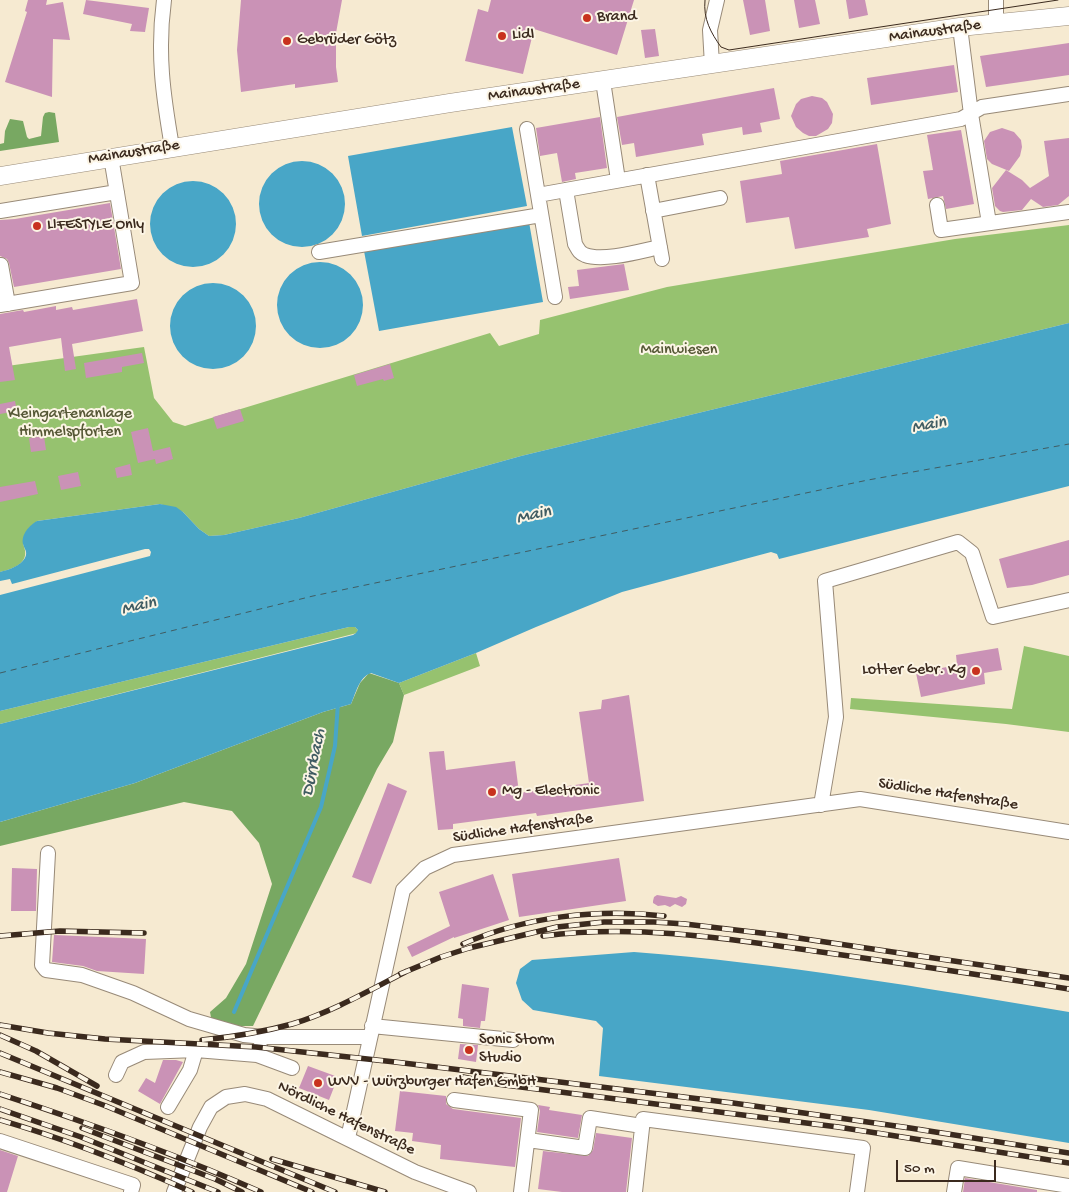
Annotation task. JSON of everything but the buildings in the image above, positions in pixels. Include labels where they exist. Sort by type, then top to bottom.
[{"type":"main road","name":"Mainaustraße","points":[[0,176],[450,103],[960,27],[1069,16]]},
{"type":"street","points":[[164,0],[160,56],[162,87],[172,147]]},
{"type":"street","points":[[712,65],[710,30],[717,0]]},
{"type":"street","points":[[996,0],[996,24]]},
{"type":"street","points":[[960,27],[971,114],[989,224]]},
{"type":"street","points":[[603,81],[618,180]]},
{"type":"street","points":[[538,195],[962,119],[982,107],[1069,94]]},
{"type":"street","points":[[527,129],[555,298]]},
{"type":"street","points":[[1,265],[4,304],[132,283],[111,157]]},
{"type":"street","points":[[566,190],[575,244],[578,251],[583,255],[592,257],[661,253],[647,175]]},
{"type":"street","points":[[0,211],[117,192]]},
{"type":"street","points":[[653,211],[720,198]]},
{"type":"street","points":[[937,205],[941,230],[1069,212]]},
{"type":"street","points":[[319,252],[541,215]]},
{"type":"street","points":[[820,805],[836,717],[825,581],[958,542],[972,553],[993,617],[1069,600]]},
{"type":"street","name":"Südliche Hafenstraße","points":[[348,1138],[370,1031],[403,890],[424,868],[453,855],[860,799],[1069,832]]},
{"type":"street","points":[[48,853],[42,966],[46,970],[82,975],[133,993],[189,1019],[244,1035],[264,1037],[370,1031],[513,1040]]},
{"type":"street","points":[[257,1055],[264,1037]]},
{"type":"street","points":[[168,1108],[190,1070],[196,1050]]},
{"type":"street","points":[[116,1075],[122,1062],[144,1052],[196,1050],[257,1055],[292,1068]]},
{"type":"street","name":"Nördliche Hafenstraße","points":[[174,1192],[211,1107],[226,1097],[245,1094],[267,1099],[415,1172],[469,1192]]},
{"type":"street","points":[[454,1100],[531,1110],[521,1192]]},
{"type":"street","points":[[528,1140],[585,1148],[590,1118],[642,1126]]},
{"type":"street","points":[[635,1192],[642,1120],[863,1148],[857,1192]]},
{"type":"street","points":[[0,1141],[133,1185],[131,1192]]},
{"type":"street","points":[[954,1192],[958,1168],[1069,1186]]},
{"type":"green space","points":[[45,113],[55,113],[59,142],[0,151],[0,144],[4,143],[5,131],[10,119],[23,121],[29,139],[41,136],[43,117]]},
{"type":"green space","name":"Mainwiesen","points":[[1069,225],[1069,323],[521,456],[299,518],[224,535],[209,536],[199,529],[183,512],[160,504],[37,521],[23,544],[25,555],[21,563],[0,572],[0,367],[144,347],[154,398],[173,422],[185,426],[490,333],[499,346],[539,334],[540,320],[667,287],[955,239]]},
{"type":"green space","points":[[355,627],[358,630],[357,633],[0,724],[0,711]]},
{"type":"green space","points":[[1024,646],[1069,656],[1069,732],[850,709],[851,698],[1012,709]]},
{"type":"green space","points":[[476,653],[480,666],[404,695],[399,683]]},
{"type":"green space","points":[[369,673],[399,683],[404,695],[393,742],[377,769],[253,1026],[228,1026],[212,1023],[210,1012],[226,998],[246,964],[272,884],[259,843],[232,811],[184,802],[0,846],[0,822],[135,783],[323,712],[351,704],[360,683]]},
{"type":"water","points":[[512,127],[527,206],[362,236],[348,156]]},
{"type":"water","points":[[302,161],[318,164],[326,168],[338,180],[342,188],[345,204],[342,220],[338,228],[326,240],[318,244],[302,247],[286,244],[278,240],[266,228],[262,220],[259,204],[262,188],[266,180],[278,168],[286,164]]},
{"type":"water","points":[[193,181],[209,184],[217,188],[229,200],[233,208],[236,224],[233,240],[229,248],[217,260],[209,264],[193,267],[177,264],[169,260],[157,248],[153,240],[150,224],[153,208],[157,200],[169,188],[177,184]]},
{"type":"water","points":[[529,222],[543,302],[379,331],[364,251]]},
{"type":"water","points":[[320,262],[336,265],[344,269],[356,281],[360,289],[363,305],[360,321],[356,329],[344,341],[336,345],[320,348],[304,345],[296,341],[284,329],[280,321],[277,305],[280,289],[284,281],[296,269],[304,265]]},
{"type":"water","points":[[213,283],[229,286],[237,290],[249,302],[253,310],[256,326],[253,342],[249,350],[237,362],[229,366],[213,369],[197,366],[189,362],[177,350],[173,342],[170,326],[173,310],[177,302],[189,290],[197,286]]},
{"type":"water","name":"Main","points":[[1069,323],[1069,486],[779,559],[777,554],[771,552],[622,592],[399,683],[371,673],[361,682],[351,704],[323,712],[135,783],[0,822],[0,724],[353,635],[358,630],[355,627],[349,627],[0,711],[0,595],[150,556],[151,552],[149,549],[145,549],[12,584],[10,579],[0,581],[0,572],[15,566],[25,559],[26,551],[23,537],[29,527],[37,521],[160,504],[176,507],[209,536],[224,535],[299,518],[521,456]]},
{"type":"water","points":[[634,952],[798,969],[1069,1012],[1069,1143],[869,1110],[599,1076],[603,1028],[596,1021],[533,1010],[522,1000],[516,983],[520,969],[532,960]]},
{"type":"waterway","name":"Dürrbach","points":[[234,1012],[321,807],[335,746],[338,703]]},
{"type":"ferry route","points":[[0,673],[313,596],[868,480],[1069,444]]},
{"type":"tram line","points":[[705,0],[705,13],[711,31],[721,47],[729,50],[1058,0]]},
{"type":"railway","points":[[463,944],[511,927],[561,917],[613,913],[664,916]]},
{"type":"railway","points":[[400,974],[469,948],[557,927],[604,922],[654,922],[778,935],[1069,978]]},
{"type":"railway","points":[[0,936],[60,931],[144,933]]},
{"type":"railway","points":[[543,936],[611,931],[713,937],[1069,989]]},
{"type":"railway","points":[[202,1040],[259,1032],[307,1019],[351,1000],[407,971]]},
{"type":"railway","points":[[0,1025],[48,1033],[105,1039],[256,1047],[395,1062],[733,1103],[1069,1153]]},
{"type":"railway","points":[[0,1035],[36,1051],[97,1086]]},
{"type":"railway","points":[[0,1053],[335,1192]]},
{"type":"railway","points":[[0,1072],[57,1088],[106,1106],[312,1192]]},
{"type":"railway","points":[[463,1077],[497,1084],[838,1127],[1069,1163]]},
{"type":"railway","points":[[0,1094],[132,1140],[261,1192]]},
{"type":"railway","points":[[0,1109],[81,1137],[218,1192]]},
{"type":"railway","points":[[0,1120],[49,1135],[192,1192]]},
{"type":"railway","points":[[82,1128],[215,1179],[242,1192]]},
{"type":"railway","points":[[272,1159],[385,1192]]},
{"type":"place","name":"Brand","points":[[587,18]]},
{"type":"place","name":"Lidl","points":[[502,36]]},
{"type":"place","name":"Gebrüder Götz","points":[[287,41]]},
{"type":"place","name":"LIFESTYLE Only","points":[[37,226]]},
{"type":"place","name":"Lotter Gebr. Kg","points":[[976,671]]},
{"type":"place","name":"Mg - Electronic","points":[[492,792]]},
{"type":"place","name":"Sonic Storm Studio","points":[[469,1050]]},
{"type":"place","name":"WVV - Würzburger Hafen GmbH","points":[[318,1083]]},
{"type":"park label","name":"Kleingartenanlage Himmelspforten","points":[[70,424]]}]
